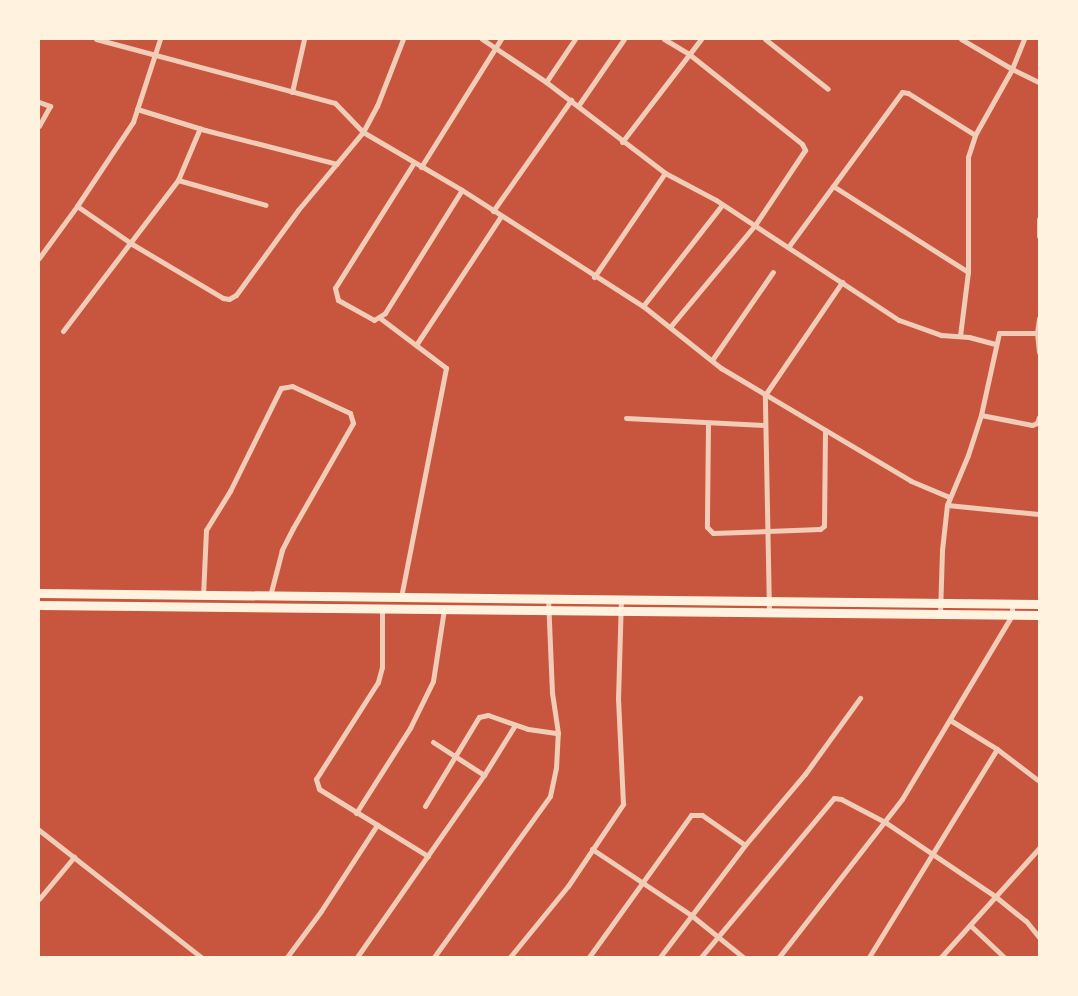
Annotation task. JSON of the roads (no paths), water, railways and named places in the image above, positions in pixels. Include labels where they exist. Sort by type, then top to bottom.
[{"type":"highway","points":[[39,593],[1039,604]]},
{"type":"highway","points":[[39,606],[1039,615]]},
{"type":"street","points":[[96,39],[107,40],[335,103],[363,132],[413,164],[462,190],[594,277],[643,306],[712,360],[765,395],[911,482],[949,497]]},
{"type":"street","points":[[39,258],[133,122],[160,39]]},
{"type":"street","points":[[77,206],[132,244],[223,298],[230,299],[298,210],[363,132],[377,106],[403,39]]},
{"type":"street","points":[[482,39],[578,105],[622,142],[665,173],[722,204],[907,324],[941,335],[960,336],[996,344]]},
{"type":"street","points":[[421,167],[501,39]]},
{"type":"street","points":[[546,82],[575,39]]},
{"type":"street","points":[[578,105],[624,39]]},
{"type":"street","points":[[664,39],[689,54],[802,144],[805,150],[755,225],[670,327]]},
{"type":"street","points":[[622,142],[701,39]]},
{"type":"street","points":[[765,39],[828,89]]},
{"type":"street","points":[[961,39],[1011,69],[1039,82]]},
{"type":"street","points":[[960,336],[968,272],[966,180],[968,157],[975,135],[1011,69],[1024,39]]},
{"type":"street","points":[[292,92],[302,40]]},
{"type":"street","points":[[789,246],[902,92],[908,93],[975,135]]},
{"type":"street","points":[[493,211],[571,100]]},
{"type":"street","points":[[39,102],[50,106],[39,126]]},
{"type":"street","points":[[137,109],[337,164]]},
{"type":"street","points":[[63,331],[132,244],[178,180],[200,128]]},
{"type":"street","points":[[413,164],[335,288],[338,300],[374,320],[380,318],[462,190]]},
{"type":"street","points":[[594,277],[665,173]]},
{"type":"street","points":[[178,180],[266,205]]},
{"type":"street","points":[[833,186],[968,272]]},
{"type":"street","points":[[643,306],[722,204]]},
{"type":"street","points":[[416,345],[501,216]]},
{"type":"street","points":[[1039,219],[1039,236]]},
{"type":"street","points":[[712,360],[773,272]]},
{"type":"street","points":[[769,612],[765,395],[842,282]]},
{"type":"street","points":[[380,318],[446,368],[401,597]]},
{"type":"street","points":[[1039,318],[1037,333],[1039,352]]},
{"type":"street","points":[[940,614],[942,550],[947,506],[968,455],[981,415],[999,333],[1037,333]]},
{"type":"street","points":[[203,596],[206,530],[230,491],[281,388],[292,386],[350,413],[353,423],[282,550],[269,597]]},
{"type":"street","points":[[981,415],[1032,424],[1036,423],[1039,417]]},
{"type":"street","points":[[626,418],[765,425]]},
{"type":"street","points":[[708,423],[707,527],[710,532],[824,526],[825,430]]},
{"type":"street","points":[[947,506],[1039,514]]},
{"type":"street","points":[[434,957],[550,796],[556,768],[558,733],[552,693],[548,598]]},
{"type":"street","points":[[510,957],[568,886],[623,804],[618,699],[621,599]]},
{"type":"street","points":[[779,957],[885,822],[950,720],[1012,615],[1012,604]]},
{"type":"street","points":[[382,609],[382,667],[378,682],[315,779],[320,789],[428,856]]},
{"type":"street","points":[[356,813],[426,697],[439,654],[444,609]]},
{"type":"street","points":[[660,957],[746,845],[805,774],[860,698]]},
{"type":"street","points":[[425,806],[479,717],[488,715],[515,725],[558,733]]},
{"type":"street","points":[[950,720],[997,749],[1039,782]]},
{"type":"street","points":[[357,957],[484,775],[515,725]]},
{"type":"street","points":[[433,742],[484,775]]},
{"type":"street","points":[[869,957],[997,749]]},
{"type":"street","points":[[701,957],[828,802],[834,798],[841,799],[885,822],[996,897],[1026,921],[1039,937]]},
{"type":"street","points":[[590,957],[691,815],[702,815],[746,845]]},
{"type":"street","points":[[287,957],[321,911],[377,825]]},
{"type":"street","points":[[39,830],[201,957]]},
{"type":"street","points":[[941,957],[1039,848]]},
{"type":"street","points":[[592,849],[691,915],[744,957]]},
{"type":"street","points":[[39,899],[74,857]]},
{"type":"street","points":[[970,925],[1004,957]]}]
